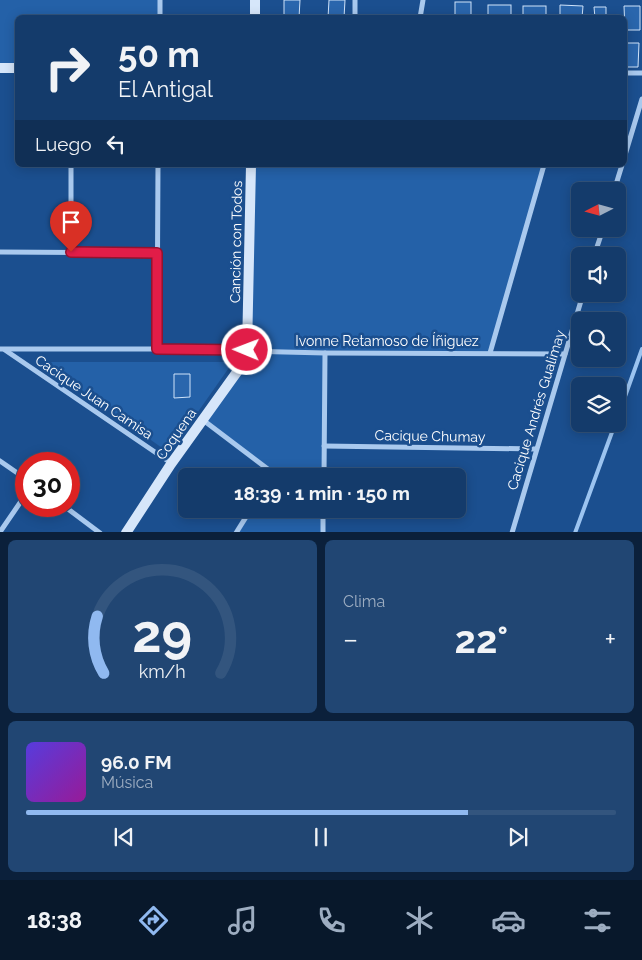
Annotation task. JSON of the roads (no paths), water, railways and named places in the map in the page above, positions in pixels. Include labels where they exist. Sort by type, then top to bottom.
[{"type":"street","points":[[160,0],[160,15]]},
{"type":"street","points":[[255,0],[255,15]]},
{"type":"street","points":[[355,0],[355,15]]},
{"type":"street","points":[[421,15],[424,0]]},
{"type":"street","points":[[0,68],[15,68]]},
{"type":"street","points":[[627,73],[642,73]]},
{"type":"street","points":[[627,148],[642,99]]},
{"type":"street","points":[[71,167],[71,252]]},
{"type":"street","points":[[157,349],[158,167]]},
{"type":"street","name":"Canción con Todos","points":[[247,350],[251,167]]},
{"type":"street","points":[[490,352],[543,167]]},
{"type":"street","points":[[617,182],[621,167]]},
{"type":"street","points":[[0,252],[157,253]]},
{"type":"street","name":"Cacique Andrés Gualimay","points":[[512,532],[581,302]]},
{"type":"street","name":"Ivonne Retamoso de Íñiguez","points":[[2,349],[565,354]]},
{"type":"street","name":"Cacique Juan Camisa","points":[[2,349],[172,464]]},
{"type":"street","name":"Coquena","points":[[126,532],[202,420],[235,377],[242,365],[247,350]]},
{"type":"street","points":[[324,468],[325,353]]},
{"type":"street","points":[[202,420],[263,468]]},
{"type":"street","name":"Cacique Chumay","points":[[324,446],[536,448]]},
{"type":"street","points":[[0,461],[15,472]]},
{"type":"street","points":[[0,532],[15,510]]},
{"type":"street","points":[[79,517],[100,532]]},
{"type":"street","points":[[236,532],[245,518]]},
{"type":"street","points":[[322,532],[323,518]]},
{"type":"waterway","points":[[626,394],[642,349]]},
{"type":"waterway","points":[[575,532],[612,432]]}]
